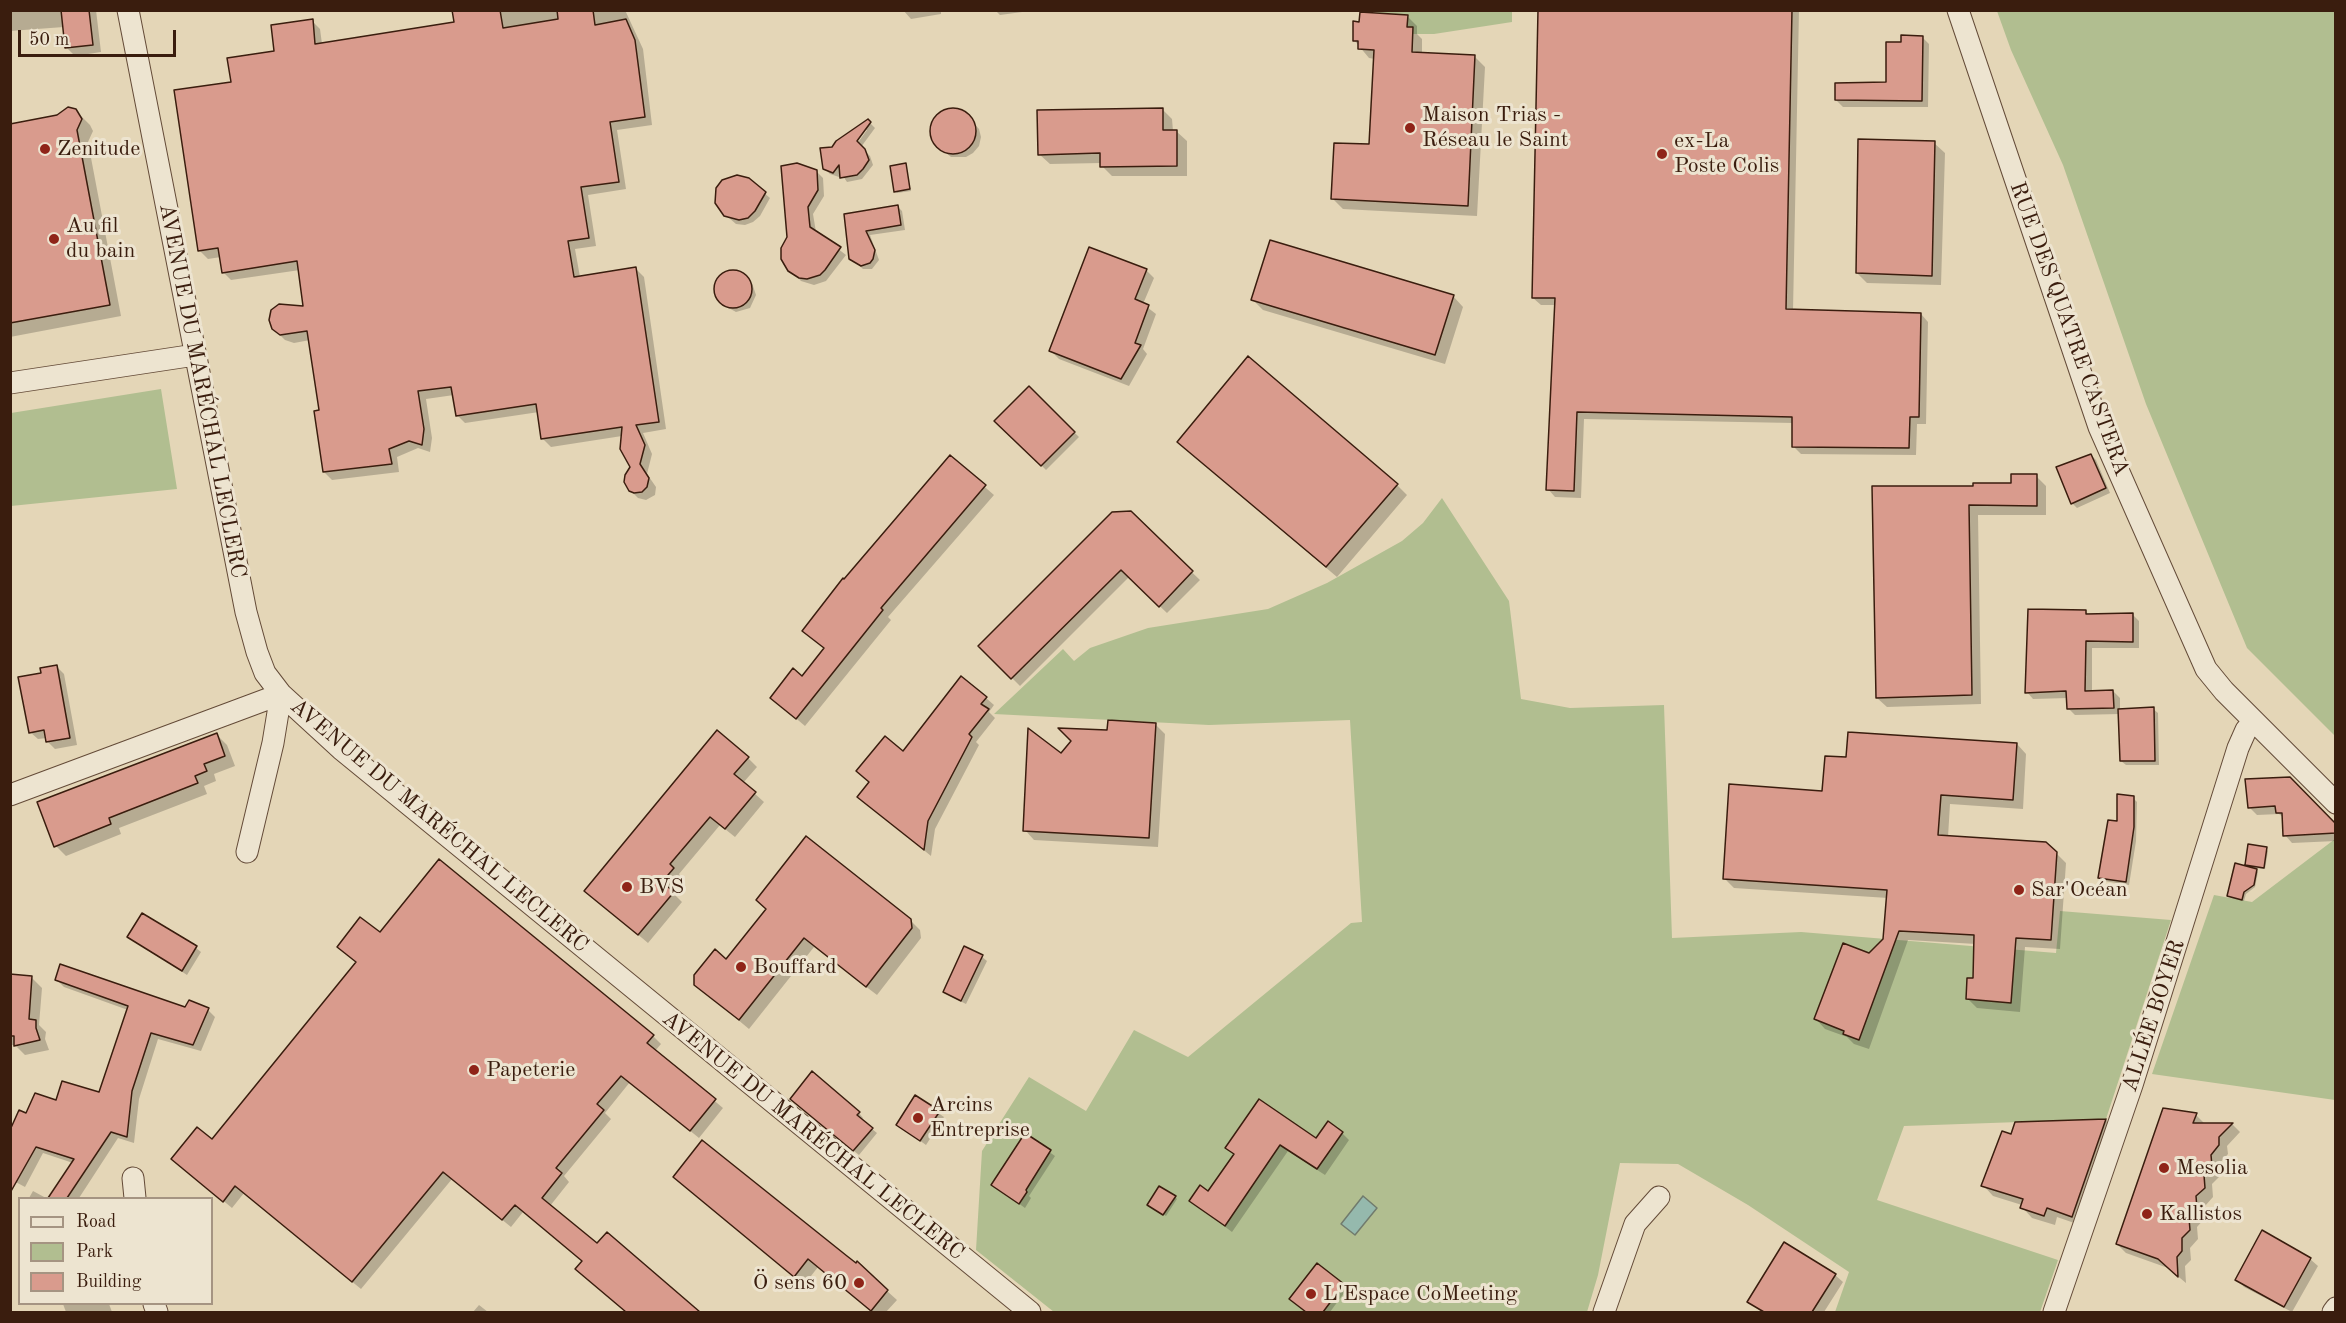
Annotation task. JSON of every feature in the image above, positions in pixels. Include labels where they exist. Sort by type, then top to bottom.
[{"type":"street","name":"AVENUE DU MARÉCHAL LECLERC","points":[[128,10],[246,612],[265,672],[281,694],[341,749],[1030,1312]]},
{"type":"street","name":"RUE DES QUATRE CASTERA","points":[[1958,10],[2099,427],[2206,669],[2224,691],[2336,803]]},
{"type":"street","points":[[10,383],[195,355]]},
{"type":"street","points":[[10,795],[281,694],[273,743],[247,852]]},
{"type":"street","name":"ALLÉE BOYER","points":[[2054,1312],[2132,1085],[2238,748],[2246,730],[2254,721]]},
{"type":"street","points":[[1604,1312],[1635,1224],[1659,1197]]},
{"type":"street","points":[[2333,1312],[2336,1308]]},
{"type":"green space","points":[[1368,10],[1512,11],[1512,22],[1434,34],[1413,34],[1407,27],[1408,15],[1368,12]]},
{"type":"green space","points":[[1997,11],[2335,11],[2335,736],[2247,648],[2146,404],[2063,165],[2011,50]]},
{"type":"green space","points":[[161,389],[177,489],[11,506],[11,413]]},
{"type":"green space","points":[[1442,498],[1509,601],[1521,699],[1570,708],[1664,705],[1672,938],[1801,932],[2056,953],[2060,911],[2171,920],[2106,1119],[1904,1126],[1877,1200],[2058,1260],[2040,1312],[1835,1312],[1849,1272],[1748,1205],[1678,1164],[1620,1163],[1598,1275],[1587,1312],[1054,1312],[976,1250],[982,1151],[1029,1077],[1086,1111],[1134,1030],[1188,1057],[1351,923],[1362,922],[1350,720],[1209,725],[994,714],[1063,649],[1074,661],[1090,648],[1148,628],[1268,609],[1327,583],[1402,541],[1423,523]]},
{"type":"green space","points":[[2335,839],[2335,1100],[2152,1074],[2214,895],[2252,902]]},
{"type":"water","points":[[1363,1196],[1377,1208],[1355,1235],[1341,1224]]},
{"type":"building","points":[[61,10],[89,10],[93,45],[65,48]]},
{"type":"building","points":[[452,10],[500,10],[503,28],[558,19],[557,10],[593,10],[595,25],[626,19],[635,40],[645,117],[610,122],[619,182],[581,187],[589,238],[568,241],[574,277],[636,267],[659,422],[636,425],[645,445],[640,464],[649,478],[647,487],[642,492],[629,491],[624,482],[630,467],[620,449],[622,427],[541,439],[536,404],[456,416],[451,387],[418,391],[424,429],[422,445],[409,441],[389,449],[392,464],[323,472],[314,411],[319,410],[307,331],[280,335],[272,329],[269,320],[271,310],[279,304],[303,306],[297,261],[222,273],[218,248],[198,251],[174,90],[231,82],[227,58],[274,51],[271,25],[313,19],[315,44],[454,22]]},
{"type":"building","name":"ex-La Poste Colis","points":[[1538,10],[1792,10],[1786,309],[1921,313],[1919,417],[1910,417],[1909,448],[1792,447],[1792,417],[1577,412],[1574,491],[1546,490],[1555,298],[1532,298]]},
{"type":"building","points":[[1360,12],[1408,15],[1407,27],[1413,27],[1412,52],[1475,55],[1468,206],[1331,199],[1334,143],[1369,144],[1374,50],[1358,49],[1358,41],[1353,41],[1353,21],[1359,22]]},
{"type":"building","points":[[1901,35],[1923,36],[1922,101],[1835,100],[1835,83],[1886,82],[1886,42],[1901,42]]},
{"type":"building","name":"Au fil du bain","points":[[68,107],[76,109],[82,119],[77,130],[110,305],[10,323],[10,124],[57,115]]},
{"type":"building","points":[[953,108],[969,115],[976,131],[969,147],[953,154],[937,147],[930,131],[937,115]]},
{"type":"building","points":[[1163,108],[1163,130],[1177,130],[1177,166],[1100,167],[1100,153],[1038,155],[1037,110]]},
{"type":"building","points":[[868,119],[871,122],[857,141],[865,149],[869,160],[863,169],[857,175],[840,178],[839,165],[833,173],[823,169],[820,148],[832,147],[836,141]]},
{"type":"building","points":[[1858,139],[1935,141],[1932,276],[1856,273]]},
{"type":"building","points":[[797,163],[817,170],[818,190],[808,207],[810,227],[841,247],[820,275],[807,279],[799,278],[788,271],[781,259],[781,248],[787,237],[781,166]]},
{"type":"building","points":[[906,163],[910,189],[894,192],[890,166]]},
{"type":"building","points":[[737,175],[749,178],[766,192],[755,211],[748,218],[739,220],[724,216],[715,203],[716,188],[722,180]]},
{"type":"building","points":[[898,205],[901,225],[866,231],[875,250],[870,263],[861,266],[849,259],[844,214]]},
{"type":"building","points":[[1270,240],[1454,295],[1435,355],[1251,300]]},
{"type":"building","points":[[1089,247],[1147,269],[1135,299],[1149,305],[1135,343],[1141,345],[1121,379],[1049,351]]},
{"type":"building","points":[[733,270],[746,276],[752,289],[746,302],[733,308],[720,302],[714,289],[720,276]]},
{"type":"building","points":[[1248,356],[1398,484],[1326,567],[1177,442]]},
{"type":"building","points":[[1029,386],[1075,432],[1041,466],[994,421]]},
{"type":"building","points":[[2091,454],[2106,488],[2071,504],[2056,467]]},
{"type":"building","points":[[950,455],[986,485],[881,608],[883,610],[796,719],[770,698],[793,668],[802,676],[824,648],[802,631],[843,578]]},
{"type":"building","points":[[2011,474],[2037,474],[2037,506],[1969,505],[1972,695],[1876,698],[1872,486],[1973,486],[1973,483],[2011,483]]},
{"type":"building","points":[[1131,511],[1193,571],[1159,607],[1121,570],[1011,679],[978,646],[1112,512]]},
{"type":"building","points":[[2028,609],[2086,610],[2086,614],[2133,613],[2133,642],[2086,641],[2085,691],[2113,690],[2114,708],[2067,709],[2066,691],[2025,693]]},
{"type":"building","points":[[57,665],[70,738],[46,742],[44,730],[29,733],[18,677],[41,673],[40,668]]},
{"type":"building","points":[[961,676],[987,697],[981,704],[989,709],[969,734],[972,737],[928,821],[924,850],[857,797],[869,782],[856,771],[885,736],[903,751]]},
{"type":"building","points":[[2154,707],[2155,761],[2120,761],[2118,709]]},
{"type":"building","points":[[1108,720],[1156,723],[1149,838],[1023,831],[1028,728],[1061,753],[1071,741],[1058,728],[1107,730]]},
{"type":"building","points":[[717,730],[749,757],[734,774],[756,792],[725,829],[710,817],[670,864],[674,868],[662,882],[674,892],[638,935],[584,891]]},
{"type":"building","points":[[1848,732],[2017,743],[2013,800],[1941,795],[1938,835],[2046,842],[2057,852],[2051,940],[2016,938],[2011,1003],[1966,999],[1967,978],[1973,978],[1974,935],[1899,931],[1859,1040],[1843,1034],[1844,1031],[1814,1019],[1843,943],[1869,953],[1883,939],[1887,890],[1723,879],[1729,784],[1822,791],[1825,756],[1846,757]]},
{"type":"building","points":[[217,733],[225,756],[204,764],[207,771],[195,776],[198,783],[109,818],[111,824],[54,847],[37,802]]},
{"type":"building","points":[[2290,777],[2336,824],[2336,833],[2283,836],[2282,813],[2276,813],[2275,806],[2248,808],[2245,779]]},
{"type":"building","points":[[2117,794],[2134,796],[2134,827],[2126,882],[2098,878],[2108,820],[2117,821]]},
{"type":"building","points":[[806,836],[911,919],[912,928],[866,987],[804,938],[739,1020],[694,985],[694,975],[715,949],[726,959],[766,909],[756,900]]},
{"type":"building","points":[[2248,844],[2267,847],[2264,868],[2245,865]]},
{"type":"building","name":"Papeterie","points":[[439,859],[654,1035],[647,1043],[716,1099],[690,1131],[621,1076],[597,1104],[604,1110],[556,1168],[562,1173],[542,1198],[597,1243],[607,1232],[700,1312],[626,1312],[575,1269],[582,1261],[515,1205],[502,1220],[443,1172],[352,1282],[235,1186],[223,1202],[171,1159],[197,1127],[212,1139],[356,962],[337,947],[360,917],[380,932]]},
{"type":"building","points":[[2235,863],[2257,869],[2254,885],[2244,892],[2242,900],[2227,896]]},
{"type":"building","points":[[142,913],[197,946],[182,971],[127,937]]},
{"type":"building","points":[[964,946],[983,955],[961,1001],[943,992]]},
{"type":"building","points":[[60,964],[185,1007],[189,1000],[209,1008],[193,1045],[151,1033],[132,1091],[127,1137],[111,1132],[68,1197],[49,1197],[74,1159],[36,1147],[10,1193],[10,1130],[19,1110],[26,1113],[35,1093],[56,1100],[62,1081],[99,1092],[128,1006],[55,980]]},
{"type":"building","points":[[10,974],[32,976],[29,1019],[36,1020],[40,1040],[14,1046],[14,1036],[10,1036]]},
{"type":"building","points":[[812,1071],[860,1112],[857,1115],[873,1128],[853,1151],[790,1099]]},
{"type":"building","name":"Arcins Entreprise","points":[[915,1095],[940,1111],[920,1141],[896,1125]]},
{"type":"building","points":[[1259,1099],[1316,1138],[1328,1121],[1343,1132],[1317,1169],[1280,1145],[1225,1226],[1189,1201],[1200,1185],[1208,1191],[1234,1154],[1225,1148]]},
{"type":"building","points":[[2163,1108],[2197,1113],[2193,1123],[2233,1123],[2219,1137],[2219,1145],[2211,1155],[2212,1166],[2204,1175],[2205,1188],[2196,1196],[2197,1208],[2189,1218],[2190,1230],[2182,1238],[2182,1251],[2177,1257],[2178,1277],[2158,1259],[2116,1244]]},
{"type":"building","points":[[2106,1119],[2072,1217],[2047,1208],[2044,1216],[2020,1208],[2023,1199],[1981,1186],[2002,1131],[2011,1134],[2015,1122]]},
{"type":"building","points":[[1025,1133],[1051,1150],[1019,1204],[991,1185]]},
{"type":"building","points":[[702,1140],[856,1263],[857,1261],[888,1290],[871,1311],[808,1259],[794,1277],[673,1177]]},
{"type":"building","points":[[1159,1186],[1176,1196],[1163,1215],[1147,1205]]},
{"type":"building","points":[[2262,1230],[2311,1258],[2284,1307],[2235,1280]]},
{"type":"building","points":[[1784,1242],[1836,1274],[1812,1312],[1764,1312],[1747,1302]]},
{"type":"building","points":[[1317,1263],[1344,1284],[1323,1312],[1306,1312],[1289,1299]]},
{"type":"place","name":"Maison Trias - Réseau le Saint","points":[[1410,128]]},
{"type":"place","name":"Zenitude","points":[[45,149]]},
{"type":"place","name":"ex-La Poste Colis","points":[[1662,154]]},
{"type":"place","name":"Au fil du bain","points":[[54,239]]},
{"type":"place","name":"BVS","points":[[627,887]]},
{"type":"place","name":"Sar'Océan","points":[[2019,890]]},
{"type":"place","name":"Bouffard","points":[[741,967]]},
{"type":"place","name":"Papeterie","points":[[474,1070]]},
{"type":"place","name":"Arcins Entreprise","points":[[918,1118]]},
{"type":"place","name":"Mesolia","points":[[2164,1168]]},
{"type":"place","name":"Kallistos","points":[[2147,1214]]},
{"type":"place","name":"Ö sens 60","points":[[859,1283]]},
{"type":"place","name":"L'Espace CoMeeting","points":[[1311,1294]]}]
